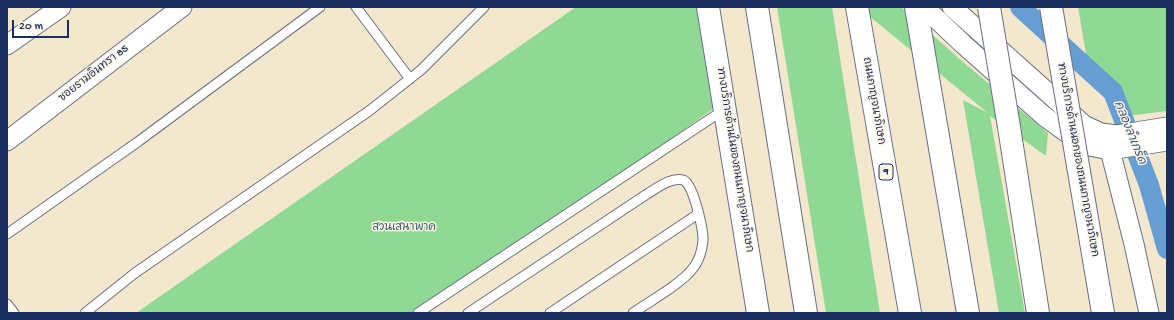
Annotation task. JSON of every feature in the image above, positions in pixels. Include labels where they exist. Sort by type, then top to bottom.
[{"type":"main road","name":"ทางบริการด้านในของถนนกาญจนาภิเษก","points":[[708,7],[726,108],[758,313]]},
{"type":"main road","points":[[757,7],[806,313]]},
{"type":"main road","name":"ถนนกาญจนาภิเษก","points":[[857,7],[910,313]]},
{"type":"main road","points":[[916,7],[968,313]]},
{"type":"main road","points":[[989,7],[1038,313]]},
{"type":"main road","name":"ทางบริการด้านนอกของถนนกาญจนาภิเษก","points":[[1051,7],[1103,313]]},
{"type":"street","points":[[7,45],[61,7]]},
{"type":"street","name":"ซอยรามอินทรา 85","points":[[7,141],[182,7]]},
{"type":"street","points":[[924,7],[1044,116],[1084,145],[1167,141]]},
{"type":"street","points":[[952,7],[1084,125],[1101,133],[1116,144],[1134,244],[1149,313]]},
{"type":"street","points":[[1116,144],[1167,127]]},
{"type":"lane","points":[[7,234],[139,141],[320,7]]},
{"type":"lane","points":[[356,7],[410,79]]},
{"type":"lane","points":[[85,313],[135,273],[327,142],[410,79],[484,7]]},
{"type":"lane","points":[[418,313],[726,108]]},
{"type":"lane","points":[[468,313],[647,194],[672,180],[683,180],[688,182],[693,194],[703,239],[698,260],[689,273],[633,313]]},
{"type":"lane","points":[[550,313],[698,214]]},
{"type":"lane","points":[[7,304],[14,313]]},
{"type":"green space","name":"สวนเสนาพาค","points":[[576,7],[696,7],[717,106],[428,313],[136,313]]},
{"type":"green space","points":[[777,7],[832,7],[880,313],[826,313]]},
{"type":"green space","points":[[858,7],[901,7],[963,62],[1048,133],[1046,156],[990,116],[1025,313],[999,313],[963,100],[988,113]]},
{"type":"green space","points":[[1078,7],[1167,7],[1167,111],[1128,116],[1115,84],[1087,60]]},
{"type":"waterway","name":"คลองลำเกร็ด","points":[[1020,7],[1113,92],[1149,185],[1167,249]]}]
